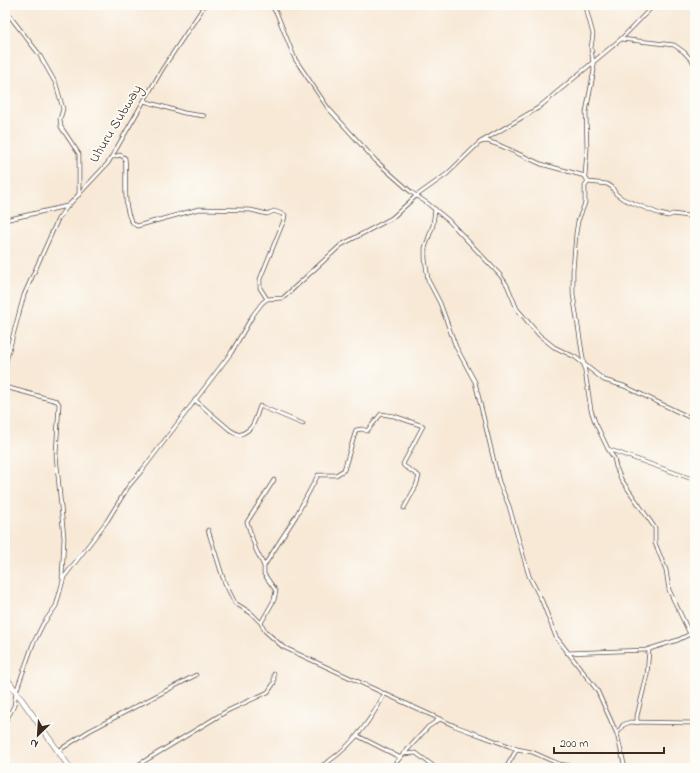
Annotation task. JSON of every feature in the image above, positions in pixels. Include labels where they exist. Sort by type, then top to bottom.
[{"type":"main road","points":[[5,676],[70,768]]},
{"type":"street","name":"Uhuru Subway","points":[[5,365],[26,288],[58,219],[67,206],[79,195],[112,158],[163,68],[205,5]]},
{"type":"street","points":[[271,5],[277,14],[295,59],[324,102],[376,161],[416,196],[435,209],[502,277],[517,309],[545,342],[575,357],[604,380],[624,386],[695,420]]},
{"type":"street","points":[[587,5],[592,34],[593,72],[586,112],[587,149],[585,176],[588,182]]},
{"type":"street","points":[[267,299],[277,300],[283,298],[337,248],[392,218],[416,196],[447,174],[479,142],[538,108],[621,39],[654,5]]},
{"type":"street","points":[[5,10],[39,54],[56,84],[63,109],[60,119],[61,127],[79,154],[79,195]]},
{"type":"street","points":[[621,39],[674,45],[684,52],[695,64]]},
{"type":"street","points":[[144,101],[184,113],[204,116]]},
{"type":"street","points":[[479,142],[487,141],[541,164],[585,176]]},
{"type":"street","points":[[112,158],[118,155],[126,158],[128,213],[131,222],[137,226],[204,208],[251,210],[267,214],[274,211],[285,215],[260,279],[260,288],[267,299]]},
{"type":"street","points":[[588,182],[607,184],[612,187],[618,196],[668,216],[673,214],[695,217]]},
{"type":"street","points":[[588,182],[585,186],[585,203],[577,226],[573,270],[576,316],[582,343],[584,365],[594,419],[608,449],[614,458],[621,479],[655,528],[655,543],[666,570],[669,590],[690,634]]},
{"type":"street","points":[[5,220],[67,206]]},
{"type":"street","points":[[435,209],[433,225],[425,248],[424,260],[428,280],[440,303],[456,347],[475,382],[498,482],[509,506],[525,565],[542,601],[553,631],[567,653],[595,686],[617,734],[625,768]]},
{"type":"street","points":[[62,580],[107,521],[128,487],[231,352],[253,315],[267,299]]},
{"type":"street","points":[[5,387],[57,401],[59,404],[56,455],[64,538],[62,580],[56,606],[43,624],[34,644],[16,692],[14,706],[5,722]]},
{"type":"street","points":[[195,400],[230,430],[239,435],[248,432],[254,423],[260,406],[303,424]]},
{"type":"street","points":[[264,566],[296,516],[318,475],[336,475],[344,470],[356,430],[362,429],[367,431],[380,414],[394,416],[423,426],[404,464],[404,466],[419,476],[416,486],[404,508]]},
{"type":"street","points":[[608,449],[695,480]]},
{"type":"street","points":[[261,623],[276,594],[274,586],[264,574],[264,566],[255,548],[248,520],[274,480]]},
{"type":"street","points":[[208,530],[224,580],[235,603],[251,612],[261,623],[265,631],[283,647],[465,730],[532,752],[559,764],[584,768]]},
{"type":"street","points":[[567,653],[649,650],[690,634],[695,634]]},
{"type":"street","points":[[637,723],[637,716],[647,674],[649,650]]},
{"type":"street","points":[[133,768],[227,711],[263,695],[273,686],[274,674]]},
{"type":"street","points":[[58,751],[89,731],[196,675]]},
{"type":"street","points":[[318,768],[358,736],[373,717],[385,693]]},
{"type":"street","points":[[391,768],[400,756],[428,727],[440,719]]},
{"type":"street","points":[[617,734],[624,725],[630,722],[695,723]]},
{"type":"street","points":[[358,736],[400,756],[409,753],[416,753],[436,768]]},
{"type":"street","points":[[506,768],[517,748]]}]
